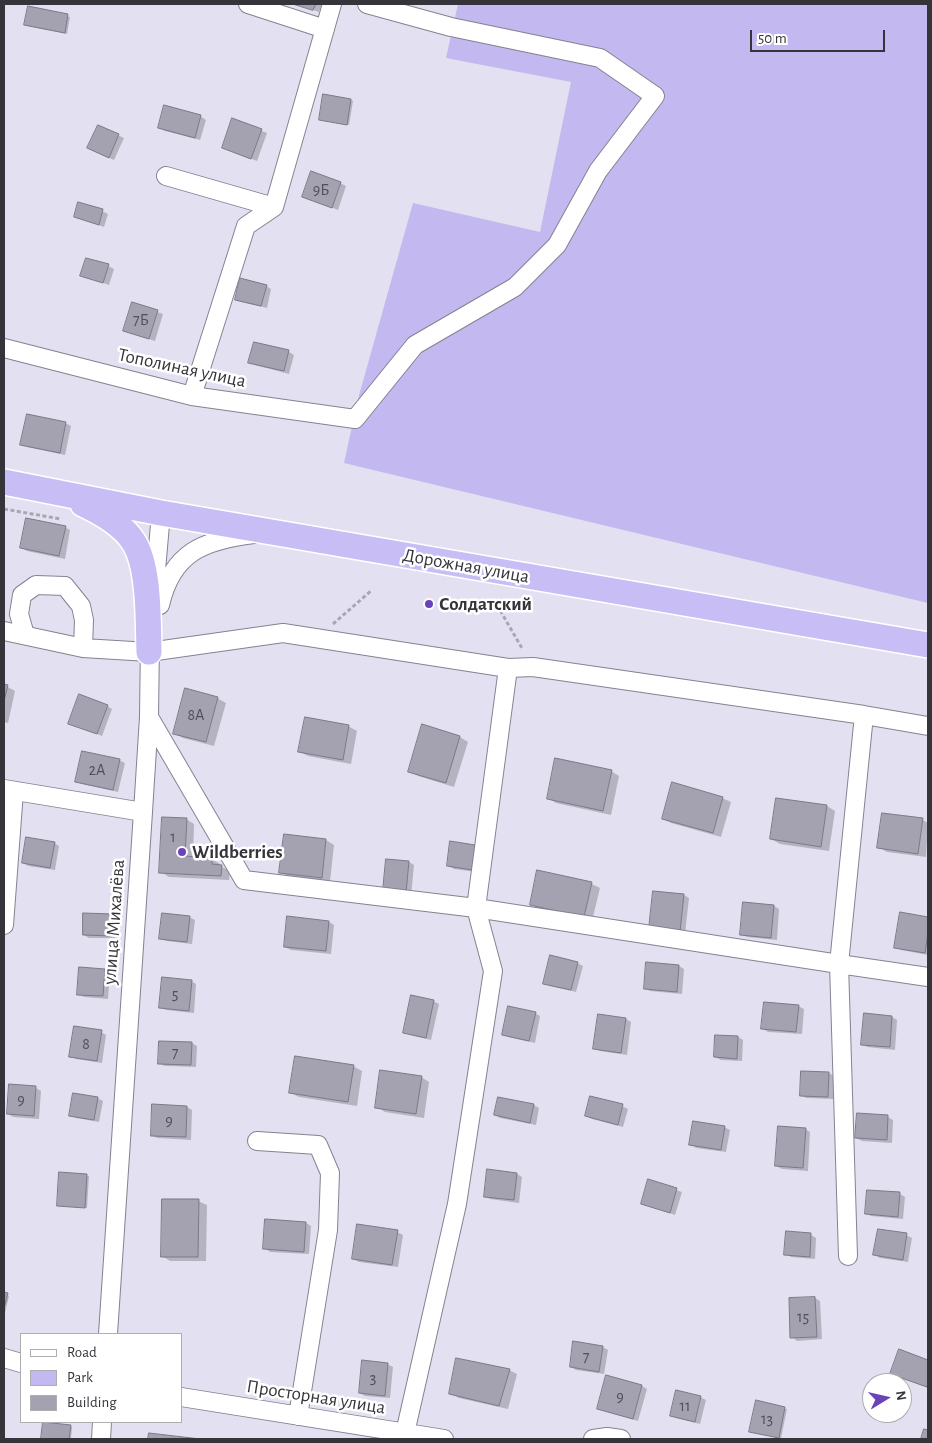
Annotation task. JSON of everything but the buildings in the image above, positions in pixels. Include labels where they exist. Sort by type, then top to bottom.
[{"type":"highway","name":"Дорожная улица","points":[[4,482],[161,513],[928,645]]},
{"type":"highway","points":[[58,492],[93,509],[116,524],[133,541],[143,565],[149,652]]},
{"type":"street","points":[[248,4],[325,29]]},
{"type":"street","points":[[192,396],[246,226],[274,207],[332,4]]},
{"type":"street","name":"Тополиная улица","points":[[4,348],[192,396],[355,419],[415,345],[515,287],[557,246],[598,171],[655,96],[600,58],[451,26],[367,4]]},
{"type":"street","points":[[166,176],[274,207]]},
{"type":"street","name":"улица Михалёва","points":[[108,1333],[149,717],[149,652],[161,513]]},
{"type":"street","points":[[149,652],[162,596],[173,571],[190,552],[214,542],[270,532]]},
{"type":"street","points":[[25,635],[18,614],[22,595],[36,585],[65,586],[81,606],[84,620],[83,648]]},
{"type":"street","points":[[4,631],[83,648],[149,652],[283,633],[508,668],[533,667],[928,726]]},
{"type":"street","points":[[405,1433],[457,1204],[493,971],[476,908],[508,668]]},
{"type":"street","points":[[848,1256],[839,964],[864,715]]},
{"type":"street","points":[[149,717],[244,880],[476,908],[928,977]]},
{"type":"street","points":[[4,925],[9,790],[143,812]]},
{"type":"street","points":[[257,1141],[318,1145],[330,1173],[328,1230],[298,1416]]},
{"type":"street","points":[[4,1358],[20,1362]]},
{"type":"street","name":"Просторная улица","points":[[182,1397],[444,1439]]},
{"type":"street","points":[[101,1439],[102,1423]]},
{"type":"street","points":[[593,1439],[622,1439]]},
{"type":"path","points":[[4,509],[61,519]]},
{"type":"path","points":[[317,638],[372,590]]},
{"type":"path","points":[[497,605],[533,667]]},
{"type":"green space","points":[[458,4],[928,4],[928,603],[344,463],[358,399],[413,203],[540,232],[571,82],[446,58]]},
{"type":"place","name":"Солдатский","points":[[429,604]]},
{"type":"place","name":"Wildberries","points":[[182,852]]}]
